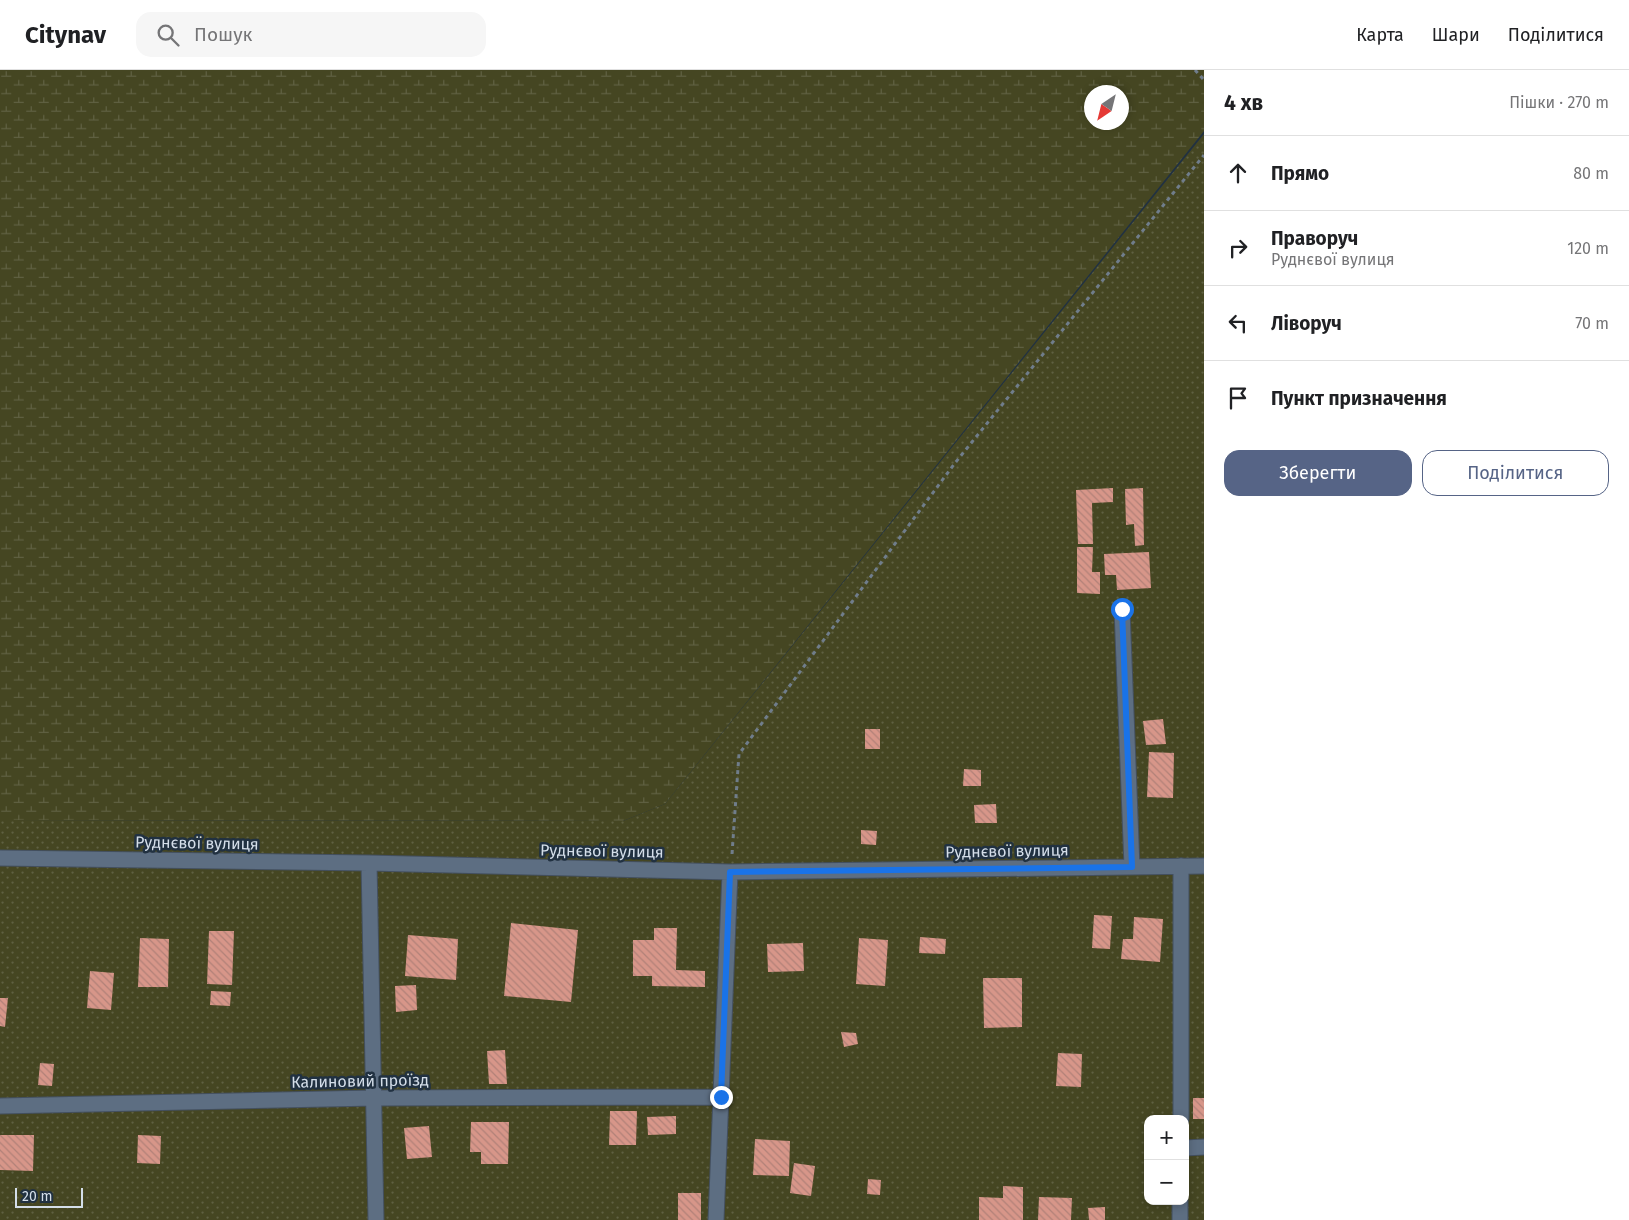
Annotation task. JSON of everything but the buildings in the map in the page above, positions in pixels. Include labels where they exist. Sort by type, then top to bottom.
[{"type":"street","points":[[1122,609],[1132,867]]},
{"type":"street","name":"Руднєвої вулиця","points":[[0,858],[369,863],[730,872],[1204,866]]},
{"type":"street","points":[[369,863],[376,1220]]},
{"type":"street","points":[[1181,866],[1181,1115]]},
{"type":"street","points":[[716,1220],[730,872]]},
{"type":"street","name":"Калиновий проїзд","points":[[0,1106],[374,1098],[721,1097]]},
{"type":"street","points":[[1189,1148],[1204,1147]]},
{"type":"street","points":[[1180,1205],[1180,1220]]},
{"type":"path","points":[[1195,70],[1204,80]]},
{"type":"path","points":[[730,872],[739,754],[955,463],[1204,155]]},
{"type":"green space","points":[[0,70],[1204,70],[1204,131],[665,804],[623,821],[0,820]]},
{"type":"green space","points":[[1204,134],[1204,1220],[0,1220],[0,820],[623,821],[665,804]]},
{"type":"route","points":[[721,1097],[730,872],[1132,867],[1122,609]]}]
